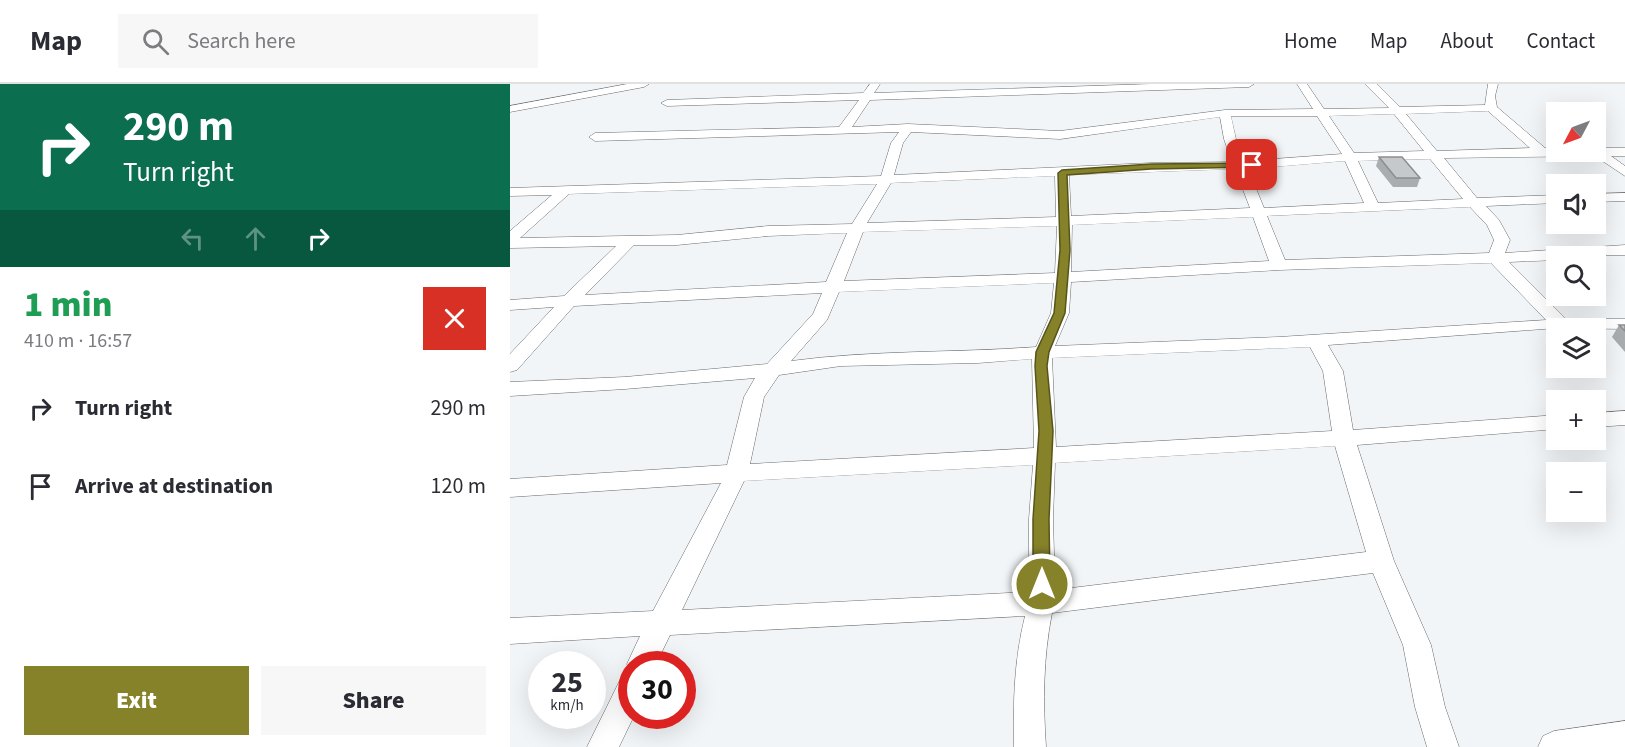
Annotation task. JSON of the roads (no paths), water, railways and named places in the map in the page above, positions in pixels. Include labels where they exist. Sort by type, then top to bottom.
[{"type":"street","points":[[510,109],[644,84]]},
{"type":"street","points":[[843,131],[875,84]]},
{"type":"street","points":[[667,103],[1249,84]]},
{"type":"street","points":[[1302,84],[1350,157],[1373,208]]},
{"type":"street","points":[[1370,84],[1385,96],[1499,231],[1502,240],[1495,258]]},
{"type":"street","points":[[1491,108],[1490,96],[1493,84]]},
{"type":"street","points":[[698,102],[714,90]]},
{"type":"street","points":[[595,137],[908,128],[1060,135],[1225,113],[1491,108],[1542,152]]},
{"type":"street","points":[[1225,113],[1230,139],[1279,265]]},
{"type":"street","points":[[647,651],[737,473],[754,397],[761,383],[822,316],[857,228],[886,180],[897,142],[908,128]]},
{"type":"street","points":[[510,192],[1062,173],[1151,167],[1241,165],[1350,157],[1546,152]]},
{"type":"street","points":[[1606,153],[1625,152]]},
{"type":"street","points":[[1606,158],[1625,172]]},
{"type":"street","points":[[1030,747],[1028,689],[1032,645],[1041,603],[1041,519],[1046,431],[1041,366],[1043,352],[1060,313],[1064,277],[1065,221],[1062,173]]},
{"type":"street","points":[[510,241],[565,191]]},
{"type":"street","points":[[1606,197],[1625,196]]},
{"type":"street","points":[[510,241],[677,240],[760,232],[1546,199]]},
{"type":"street","points":[[510,366],[569,301],[630,241]]},
{"type":"street","points":[[510,305],[832,287],[1279,265],[1495,258],[1625,250]]},
{"type":"street","points":[[1495,258],[1555,318]]},
{"type":"street","points":[[1606,324],[1625,324]]},
{"type":"street","points":[[510,389],[625,383],[772,370],[841,360],[978,357],[1043,352],[1315,341],[1546,325]]},
{"type":"street","points":[[1315,341],[1327,357],[1332,371],[1344,438],[1381,561],[1417,645],[1430,707],[1443,747]]},
{"type":"street","points":[[1606,419],[1625,418]]},
{"type":"street","points":[[510,488],[737,473],[1045,457],[1546,423]]},
{"type":"street","points":[[510,631],[1041,603],[1381,561]]},
{"type":"street","points":[[603,747],[618,715]]},
{"type":"street","points":[[1554,747],[1625,737]]}]
